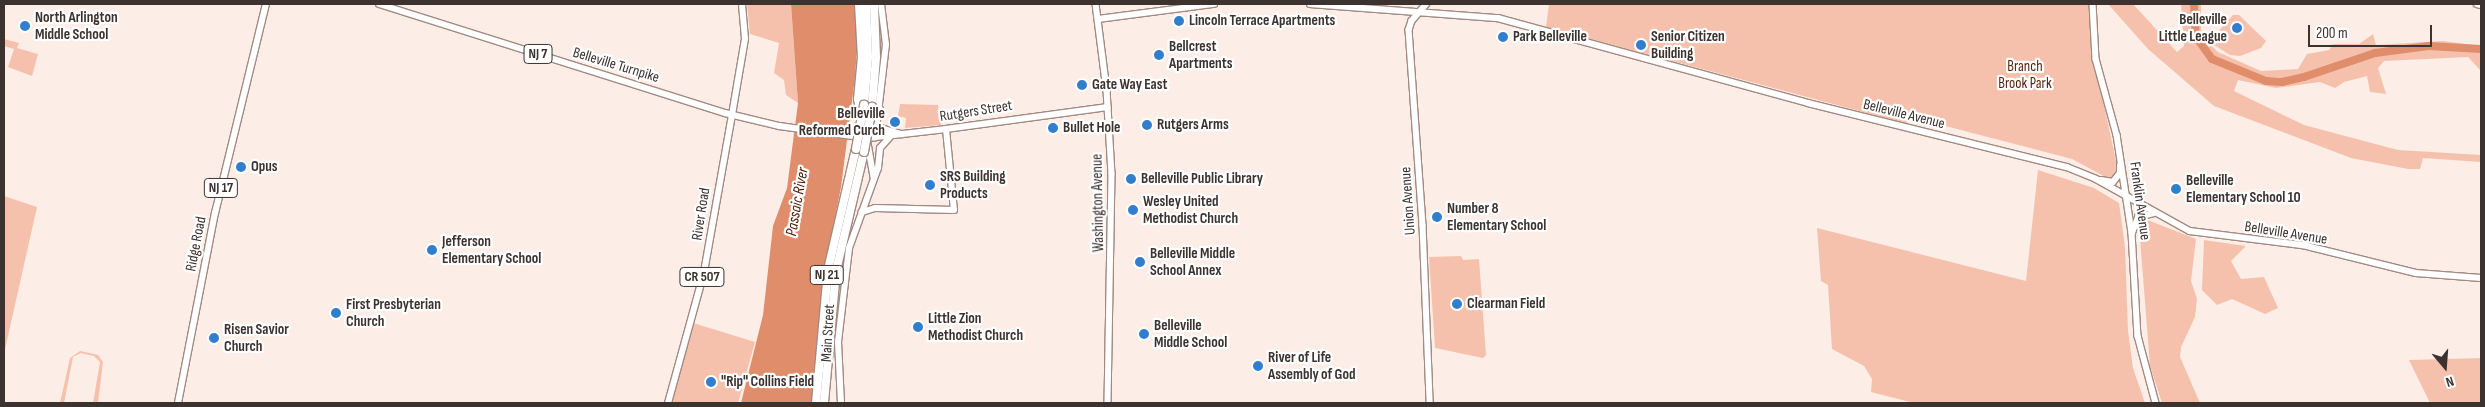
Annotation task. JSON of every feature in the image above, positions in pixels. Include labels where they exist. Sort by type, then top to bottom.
[{"type":"highway","points":[[852,137],[863,126],[869,107],[859,4]]},
{"type":"highway","name":"NJ 21","points":[[866,4],[869,107]]},
{"type":"highway","name":"NJ 21","points":[[824,403],[836,271],[869,107],[876,57],[874,4]]},
{"type":"highway","points":[[863,126],[871,138]]},
{"type":"highway","name":"NJ 21","points":[[816,403],[828,270],[860,151]]},
{"type":"main road","name":"Ridge Road","points":[[178,403],[215,213],[266,4]]},
{"type":"main road","name":"Belleville Turnpike","points":[[379,4],[732,115],[779,126],[852,137]]},
{"type":"main road","points":[[732,115],[744,39],[742,4]]},
{"type":"main road","name":"Main Street","points":[[841,403],[838,342],[849,248],[875,176],[871,138],[877,127],[869,107],[886,45],[881,4]]},
{"type":"main road","name":"Washington Avenue","points":[[1096,4],[1108,107],[1112,214],[1108,403]]},
{"type":"main road","points":[[1098,19],[1214,4]]},
{"type":"main road","name":"Belleville Avenue","points":[[1310,4],[1498,18],[1808,103],[2067,167],[2096,179],[2178,226],[2202,234],[2303,245],[2416,273],[2481,278]]},
{"type":"main road","name":"Union Avenue","points":[[1427,4],[1412,20],[1409,30],[1423,227],[1430,403]]},
{"type":"main road","name":"Franklin Avenue","points":[[2093,4],[2096,59],[2122,160],[2132,233],[2138,336],[2156,403]]},
{"type":"main road","points":[[2477,4],[2481,5]]},
{"type":"main road","name":"Rutgers Street","points":[[852,137],[871,138],[904,135],[1108,107]]},
{"type":"main road","name":"River Road","points":[[668,403],[704,272],[732,115]]},
{"type":"main road","points":[[877,127],[904,135]]},
{"type":"main road","points":[[862,212],[879,208],[954,210],[946,129]]},
{"type":"main road","points":[[875,176],[881,146],[893,136]]},
{"type":"main road","points":[[2096,179],[2112,182],[2116,179],[2122,160]]},
{"type":"main road","points":[[868,197],[879,208]]},
{"type":"main road","points":[[2132,233],[2138,216],[2154,213]]},
{"type":"green space","points":[[747,4],[791,4],[798,103],[786,95],[784,80],[774,73],[779,43],[750,34]]},
{"type":"green space","name":"Branch Brook Park","points":[[1549,4],[2090,4],[2090,40],[2119,175],[2111,180],[2072,159],[1903,115],[1908,124],[1546,27]]},
{"type":"green space","points":[[2108,4],[2133,4],[2177,52],[2184,46],[2181,4],[2201,4],[2201,30],[2208,42],[2218,52],[2261,71],[2298,69],[2307,54],[2329,50],[2333,44],[2359,44],[2373,34],[2376,45],[2443,41],[2481,46],[2481,71],[2468,57],[2384,61],[2378,68],[2386,94],[2370,92],[2367,76],[2344,82],[2335,88],[2320,82],[2276,88],[2238,80],[2234,91],[2304,125],[2398,150],[2481,155],[2481,162],[2423,158],[2420,169],[2408,169],[2351,158],[2214,106],[2148,49]]},
{"type":"green space","name":"Belleville Little League","points":[[2233,15],[2239,15],[2266,41],[2261,48],[2240,56],[2230,55],[2209,42]]},
{"type":"green space","points":[[4,39],[19,43],[17,48],[38,54],[32,76],[8,67],[14,49],[4,46]]},
{"type":"green space","points":[[900,104],[938,105],[941,125],[905,128],[906,118],[898,116]]},
{"type":"green space","points":[[2038,170],[2094,188],[2119,203],[2125,247],[2128,331],[2133,368],[2145,403],[1914,403],[1871,392],[1872,379],[1864,366],[1832,349],[1828,285],[1821,281],[1817,228],[2026,281]]},
{"type":"green space","points":[[4,196],[37,207],[4,354]]},
{"type":"green space","points":[[2145,219],[2196,239],[2191,281],[2197,299],[2195,317],[2181,347],[2180,357],[2200,403],[2162,403],[2150,366],[2139,225]]},
{"type":"green space","points":[[2204,240],[2246,246],[2231,261],[2241,279],[2264,277],[2278,308],[2265,314],[2232,299],[2217,305],[2202,290]]},
{"type":"green space","name":"Clearman Field","points":[[1461,256],[1463,260],[1479,259],[1486,355],[1483,358],[1435,348],[1429,257]]},
{"type":"green space","points":[[690,322],[755,342],[738,403],[668,403]]},
{"type":"green space","points":[[80,351],[98,355],[103,362],[98,403],[93,403],[100,362],[94,356],[81,353],[73,357],[64,403],[60,403],[70,358]]},
{"type":"green space","points":[[2481,358],[2481,403],[2430,403],[2409,360]]},
{"type":"water","name":"Passaic River","points":[[791,4],[856,4],[858,33],[855,78],[841,187],[823,279],[812,403],[741,403],[763,315],[773,226],[787,188],[798,103]]},
{"type":"waterway","points":[[2194,4],[2196,37],[2212,59],[2266,81],[2282,82],[2304,77],[2375,53],[2429,46],[2481,49]]},
{"type":"place","name":"Lincoln Terrace Apartments","points":[[1179,21]]},
{"type":"place","name":"North Arlington Middle School","points":[[25,26]]},
{"type":"place","name":"Belleville Little League","points":[[2237,28]]},
{"type":"place","name":"Park Belleville","points":[[1503,37]]},
{"type":"place","name":"Senior Citizen Building","points":[[1641,45]]},
{"type":"place","name":"Bellcrest Apartments","points":[[1159,55]]},
{"type":"place","name":"Gate Way East","points":[[1082,85]]},
{"type":"place","name":"Belleville Reformed Curch","points":[[895,122]]},
{"type":"place","name":"Rutgers Arms","points":[[1147,125]]},
{"type":"place","name":"Bullet Hole","points":[[1053,128]]},
{"type":"place","name":"Opus","points":[[241,167]]},
{"type":"place","name":"Belleville Public Library","points":[[1131,179]]},
{"type":"place","name":"SRS Building Products","points":[[930,185]]},
{"type":"place","name":"Belleville Elementary School 10","points":[[2176,189]]},
{"type":"place","name":"Wesley United Methodist Church","points":[[1133,210]]},
{"type":"place","name":"Number 8 Elementary School","points":[[1437,217]]},
{"type":"place","name":"Jefferson Elementary School","points":[[432,250]]},
{"type":"place","name":"Belleville Middle School Annex","points":[[1140,262]]},
{"type":"place","name":"Clearman Field","points":[[1457,304]]},
{"type":"place","name":"First Presbyterian Church","points":[[336,313]]},
{"type":"place","name":"Little Zion Methodist Church","points":[[918,327]]},
{"type":"place","name":"Belleville Middle School","points":[[1144,334]]},
{"type":"place","name":"Risen Savior Church","points":[[214,338]]},
{"type":"place","name":"River of Life Assembly of God","points":[[1258,366]]},
{"type":"place","name":"\"Rip\" Collins Field","points":[[711,382]]}]
